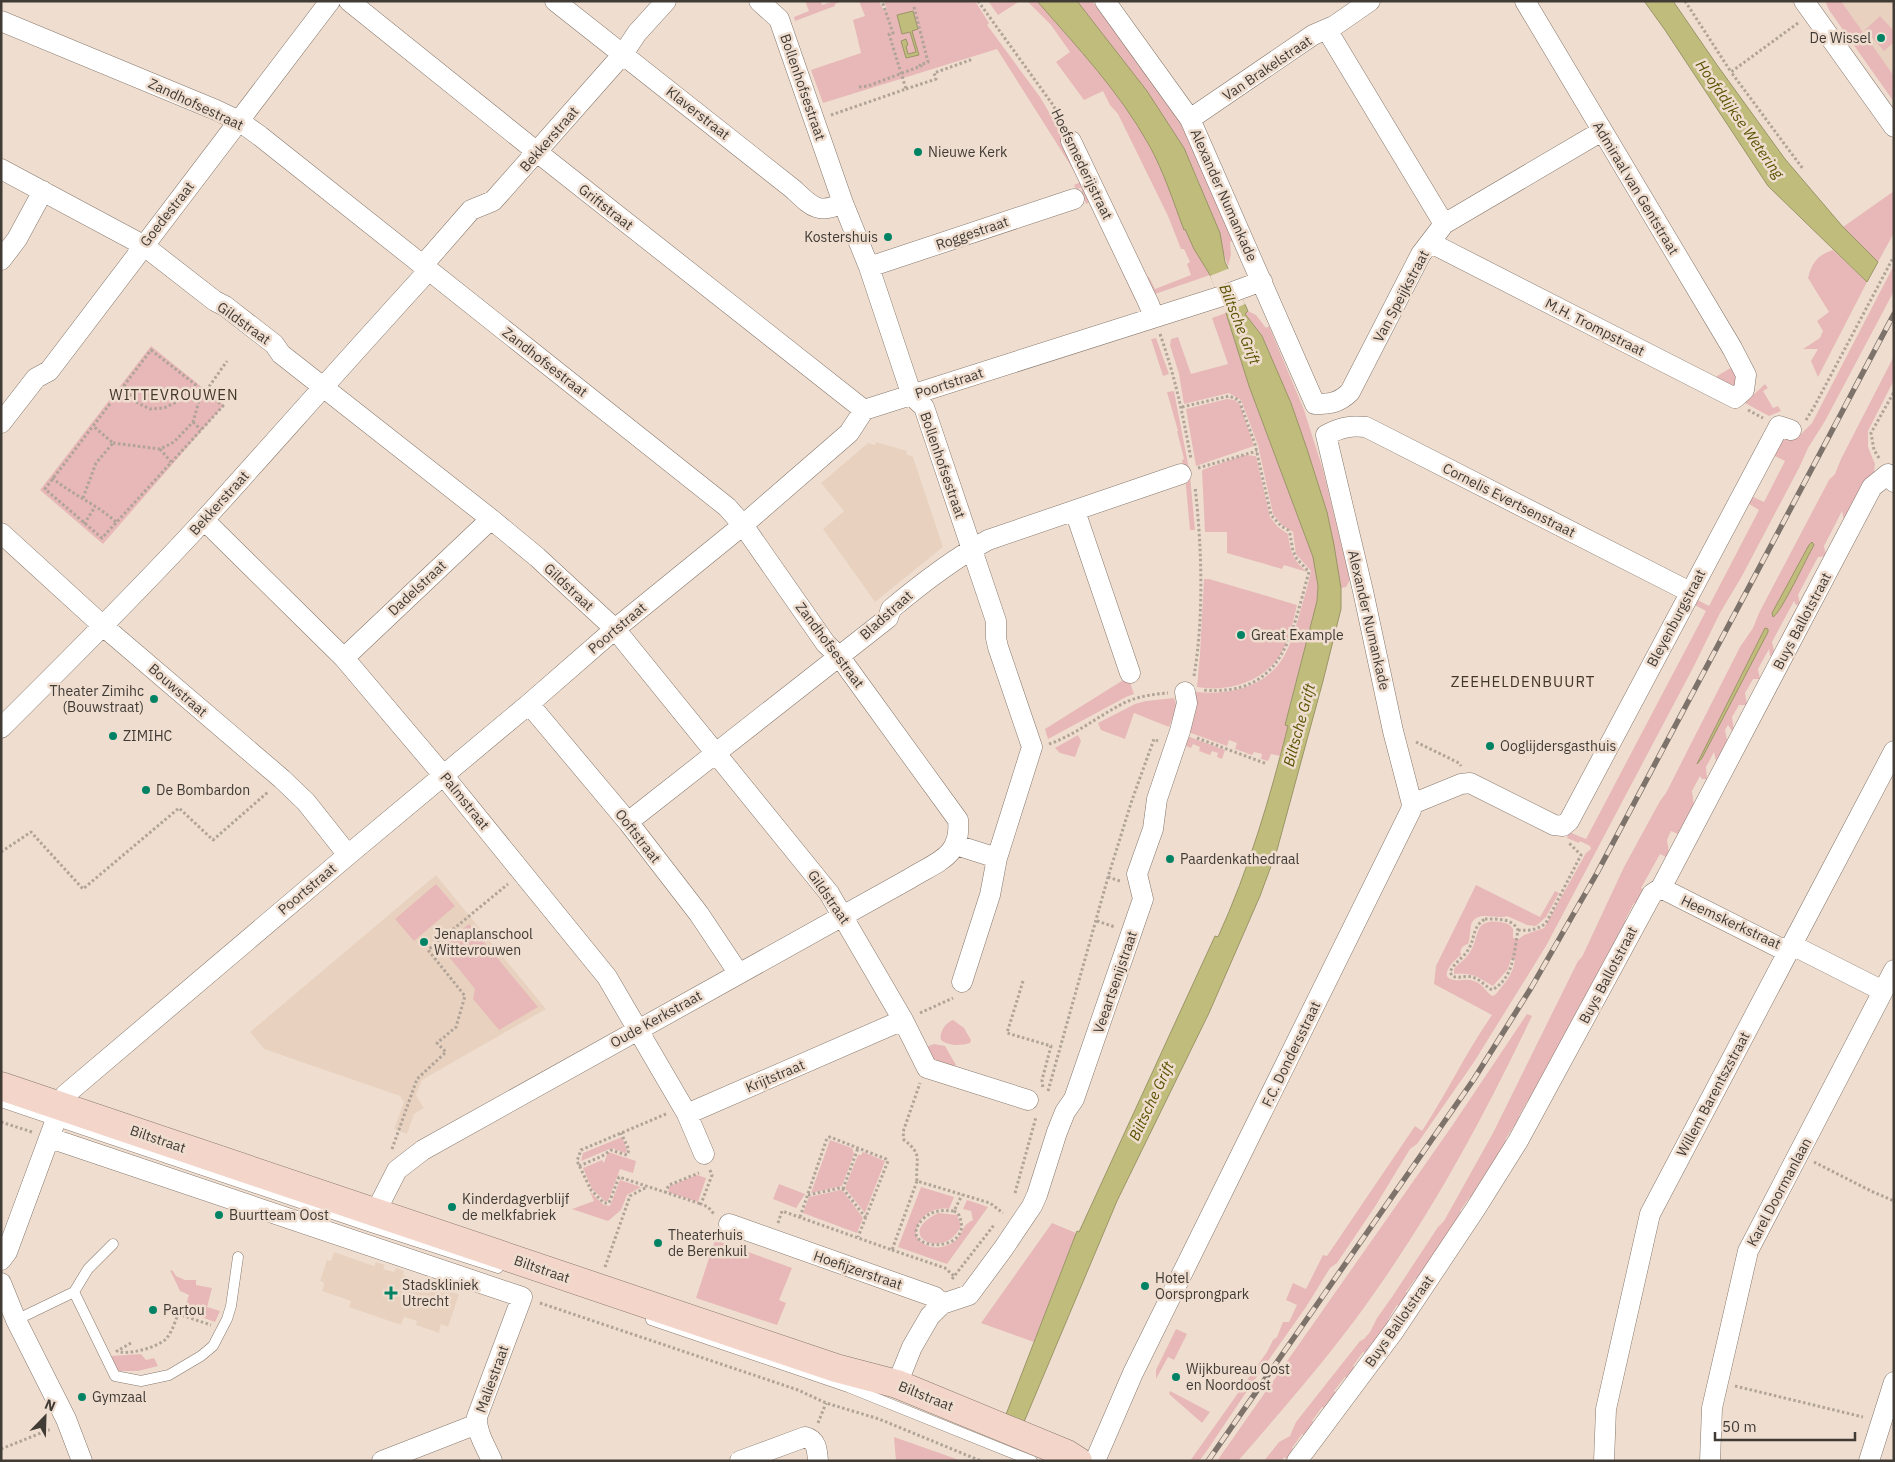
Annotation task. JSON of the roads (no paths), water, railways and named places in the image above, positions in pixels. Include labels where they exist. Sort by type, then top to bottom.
[{"type":"street","name":"Goedestraat","points":[[1,423],[36,378],[49,371],[330,1]]},
{"type":"street","name":"Griftstraat","points":[[349,1],[864,410]]},
{"type":"street","name":"Klaverstraat","points":[[556,1],[792,189],[810,206],[829,210],[843,203]]},
{"type":"street","name":"Bekkerstraat","points":[[1,728],[103,626],[204,520],[426,268],[471,210],[493,201],[623,54],[637,33],[666,1]]},
{"type":"street","name":"Bollenhofsestraat","points":[[759,1],[780,19],[843,203],[869,267],[912,396],[924,407],[996,621],[998,647],[1032,747],[997,858]]},
{"type":"street","name":"Alexander Numankade","points":[[1105,1],[1190,120],[1315,404]]},
{"type":"street","name":"Van Brakelstraat","points":[[1190,120],[1313,35],[1327,30],[1370,1]]},
{"type":"street","name":"Admiraal van Gentstraat","points":[[1525,1],[1732,348],[1746,375],[1744,390],[1735,398]]},
{"type":"street","points":[[1808,7],[1894,127]]},
{"type":"street","name":"Zandhofsestraat","points":[[1,21],[239,121],[727,507],[742,524],[826,644],[840,656],[958,820],[959,831],[956,844]]},
{"type":"street","points":[[1327,30],[1444,224]]},
{"type":"street","name":"Van Speijkstraat","points":[[1315,404],[1331,404],[1342,400],[1350,392],[1422,254],[1444,224],[1602,131]]},
{"type":"street","name":"Hoefsmederijstraat","points":[[1071,141],[1154,317]]},
{"type":"street","name":"Gildstraat","points":[[1,169],[143,245],[214,301],[225,306],[274,344],[281,354],[491,518],[537,557],[615,629],[829,893],[904,1020],[927,1068],[1038,1100]]},
{"type":"street","points":[[1,260],[17,239],[44,191]]},
{"type":"street","name":"Roggestraat","points":[[869,267],[1074,199]]},
{"type":"street","name":"M.H. Trompstraat","points":[[1431,243],[1735,398]]},
{"type":"street","name":"Poortstraat","points":[[1,1260],[7,1252],[66,1094],[529,704],[615,629],[742,524],[848,433],[864,410],[1219,297],[1262,281]]},
{"type":"street","name":"Cornelis Evertsenstraat","points":[[1326,435],[1352,425],[1366,426],[1690,592]]},
{"type":"street","name":"Bleyenburgstraat","points":[[1412,804],[1461,784],[1470,783],[1554,825],[1566,824],[1690,592],[1785,428]]},
{"type":"street","name":"Alexander Numankade","points":[[1326,435],[1364,591],[1393,731],[1412,804]]},
{"type":"street","name":"Bladstraat","points":[[628,822],[888,618],[891,609],[937,571],[972,549],[988,540],[1190,471]]},
{"type":"street","name":"Buys Ballotstraat","points":[[1297,1461],[1394,1332],[1476,1208],[1518,1140],[1652,894],[1661,888],[1872,487],[1891,478]]},
{"type":"street","points":[[1075,511],[1130,673]]},
{"type":"street","name":"Dadelstraat","points":[[344,658],[491,518]]},
{"type":"street","name":"Palmstraat","points":[[204,520],[344,658],[522,872],[607,977],[684,1110]]},
{"type":"street","name":"Bouwstraat","points":[[1,533],[103,626],[306,802],[348,855]]},
{"type":"street","name":"Veeartsenijstraat","points":[[938,1301],[969,1295],[1003,1249],[1032,1206],[1037,1195],[1057,1132],[1065,1112],[1074,1099],[1143,899],[1137,874],[1153,829],[1156,799],[1173,738],[1187,703],[1187,690]]},
{"type":"street","name":"Ooftstraat","points":[[529,704],[628,822],[699,914],[739,974]]},
{"type":"street","name":"Willem Barentszstraat","points":[[1604,1461],[1606,1409],[1650,1214],[1789,947],[1894,751]]},
{"type":"street","name":"F.C. Dondersstraat","points":[[1095,1461],[1133,1373],[1410,815],[1412,804]]},
{"type":"street","points":[[956,844],[997,858],[990,895],[962,982]]},
{"type":"street","name":"Oude Kerkstraat","points":[[374,1213],[397,1170],[423,1150],[909,879],[951,853],[956,844]]},
{"type":"street","name":"Heemskerkstraat","points":[[1661,888],[1780,948],[1798,948],[1883,991]]},
{"type":"street","name":"Karel Doormanlaan","points":[[1710,1461],[1712,1408],[1748,1250],[1894,970]]},
{"type":"street","name":"Krijtstraat","points":[[684,1110],[904,1020]]},
{"type":"street","name":"Biltstraat","points":[[1,1086],[56,1121],[522,1297]]},
{"type":"street","points":[[684,1110],[706,1162]]},
{"type":"street","name":"Biltstraat","points":[[56,1121],[374,1213],[836,1368],[896,1384],[1006,1440],[1067,1454],[1078,1461]]},
{"type":"street","name":"Hoefijzerstraat","points":[[729,1224],[938,1301]]},
{"type":"street","points":[[1,1283],[16,1320],[68,1424],[82,1461]]},
{"type":"street","name":"Maliestraat","points":[[492,1461],[477,1424],[478,1417],[522,1297]]},
{"type":"street","points":[[896,1384],[912,1347],[938,1301]]},
{"type":"street","points":[[1869,1461],[1880,1421],[1894,1382]]},
{"type":"street","points":[[382,1461],[477,1424]]},
{"type":"street","points":[[740,1461],[805,1436],[811,1439],[816,1446],[818,1461]]},
{"type":"lane","name":"Biltstraat","points":[[1,1102],[509,1272]]},
{"type":"lane","points":[[16,1320],[74,1292],[88,1269],[113,1244]]},
{"type":"lane","points":[[74,1292],[115,1376],[141,1381],[169,1375],[201,1356],[213,1346],[223,1328],[231,1306],[238,1258]]},
{"type":"lane","name":"Biltstraat","points":[[640,1316],[1006,1440],[1032,1461]]},
{"type":"water","name":"Biltsche Grift","points":[[1037,1],[1077,1],[1147,91],[1184,148],[1220,233],[1225,262],[1248,311],[1245,314],[1262,336],[1291,403],[1307,449],[1327,512],[1341,588],[1341,609],[1277,850],[1260,896],[1209,1013],[1117,1201],[1024,1422],[988,1461],[1077,1231],[1079,1232],[1215,936],[1218,937],[1239,885],[1258,833],[1281,753],[1288,726],[1285,725],[1317,601],[1318,586],[1313,557],[1249,386],[1226,313],[1210,275],[1184,230],[1154,155],[1137,125],[1111,88]]},
{"type":"water","name":"Hoofddijkse Wetering","points":[[1644,1],[1673,1],[1785,159],[1843,227],[1878,262],[1867,282],[1768,186]]},
{"type":"water","points":[[913,11],[918,29],[912,31],[919,55],[906,58],[901,41],[906,39],[908,54],[916,52],[910,32],[902,34],[897,15]]},
{"type":"water","points":[[1812,542],[1814,545],[1794,584],[1782,606],[1773,617],[1772,613]]},
{"type":"water","points":[[1765,628],[1768,629],[1768,632],[1702,758],[1697,764]]},
{"type":"railway","points":[[1208,1461],[1474,1079],[1531,988],[1597,873],[1894,314]]},
{"type":"place","name":"De Wissel","points":[[1881,38]]},
{"type":"place","name":"Nieuwe Kerk","points":[[918,152]]},
{"type":"place","name":"Kostershuis","points":[[888,237]]},
{"type":"place","name":"Great Example","points":[[1241,635]]},
{"type":"place","name":"Theater Zimihc (Bouwstraat)","points":[[154,699]]},
{"type":"place","name":"ZIMIHC","points":[[113,736]]},
{"type":"place","name":"Ooglijdersgasthuis","points":[[1490,746]]},
{"type":"place","name":"De Bombardon","points":[[146,790]]},
{"type":"place","name":"Paardenkathedraal","points":[[1170,859]]},
{"type":"place","name":"Jenaplanschool Wittevrouwen","points":[[424,942]]},
{"type":"place","name":"Kinderdagverblijf de melkfabriek","points":[[452,1207]]},
{"type":"place","name":"Buurtteam Oost","points":[[219,1215]]},
{"type":"place","name":"Theaterhuis de Berenkuil","points":[[658,1243]]},
{"type":"place","name":"Hotel Oorsprongpark","points":[[1145,1286]]},
{"type":"place","name":"Stadskliniek Utrecht","points":[[391,1293]]},
{"type":"place","name":"Partou","points":[[153,1310]]},
{"type":"place","name":"Wijkbureau Oost en Noordoost","points":[[1176,1377]]},
{"type":"place","name":"Gymzaal","points":[[82,1397]]},
{"type":"district","name":"WITTEVROUWEN","points":[[174,394]]},
{"type":"district","name":"ZEEHELDENBUURT","points":[[1523,681]]}]
